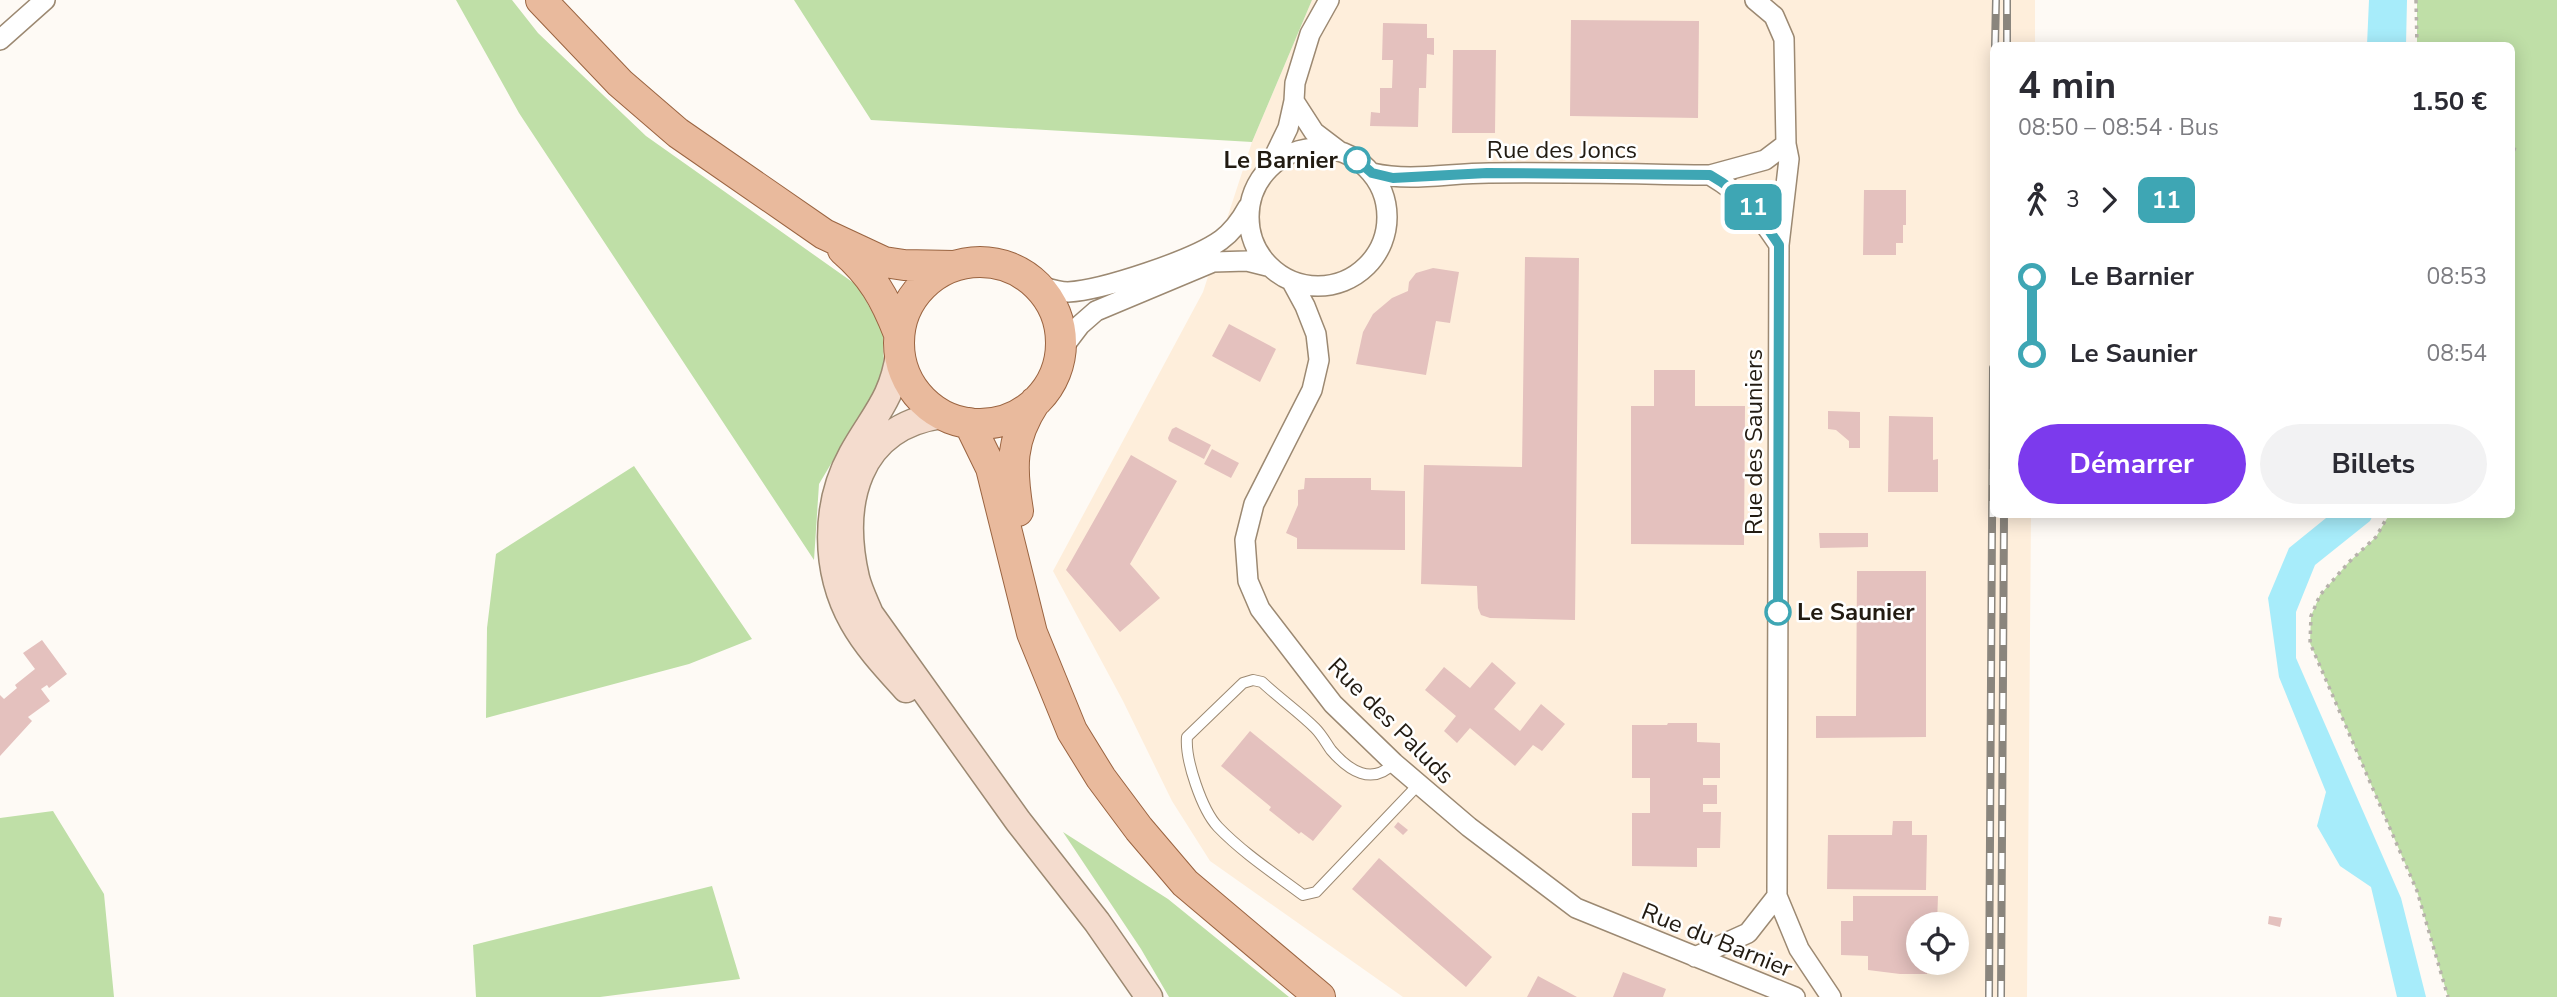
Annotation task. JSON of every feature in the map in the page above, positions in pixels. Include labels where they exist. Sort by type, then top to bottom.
[{"type":"main road","points":[[541,0],[620,83],[678,133],[824,234],[856,261],[874,282],[887,302],[909,383],[929,406],[955,419],[990,468],[1032,633],[1072,731],[1101,778],[1139,829],[1185,883],[1320,997]]},
{"type":"main road","points":[[824,234],[884,262],[928,267],[980,262],[1005,266],[1037,285],[1056,315],[1060,350],[1053,377],[1022,422],[1013,459],[1014,485],[1051,680]]},
{"type":"main road","points":[[955,266],[940,272],[917,292],[908,304],[899,344],[896,378],[843,471],[835,494],[831,551],[838,587],[853,622],[876,655],[1018,821]]},
{"type":"main road","points":[[1037,401],[1005,419],[984,424],[955,419],[920,418],[900,428],[876,447],[863,466],[852,495],[849,521],[857,581],[870,614],[1018,821],[1097,922],[1149,997]]},
{"type":"street","points":[[0,40],[45,0]]},
{"type":"street","points":[[1037,285],[1059,292],[1098,288],[1193,255],[1220,240],[1238,225],[1288,128],[1302,58],[1310,34],[1329,0]]},
{"type":"street","name":"Rue des Sauniers","points":[[1755,0],[1774,16],[1784,38],[1786,144],[1789,159],[1779,245],[1777,897],[1799,949],[1831,997]]},
{"type":"street","points":[[1060,350],[1080,325],[1096,311],[1213,262],[1247,261],[1267,266],[1292,282],[1324,287],[1356,276],[1373,258],[1385,236],[1387,220],[1381,187],[1372,173],[1357,160],[1314,132],[1294,101]]},
{"type":"street","name":"Rue des Joncs","points":[[1372,173],[1393,178],[1487,173],[1710,175],[1765,160],[1786,144]]},
{"type":"street","points":[[1268,169],[1294,152],[1317,148],[1340,151]]},
{"type":"street","points":[[1710,175],[1735,190],[1757,211],[1779,245]]},
{"type":"street","points":[[1249,206],[1251,239],[1267,266]]},
{"type":"street","name":"Rue des Paluds","points":[[1292,282],[1316,334],[1319,360],[1312,390],[1254,504],[1245,540],[1248,581],[1260,609],[1324,694],[1418,785],[1576,908],[1622,928]]},
{"type":"street","points":[[1695,957],[1748,933],[1777,897]]},
{"type":"street","name":"Rue du Barnier","points":[[1622,928],[1795,997]]},
{"type":"lane","points":[[1394,763],[1387,771],[1374,775],[1356,772],[1332,751],[1317,730],[1262,682],[1253,680],[1243,683],[1188,737],[1186,748],[1194,780],[1216,826],[1303,895],[1316,892],[1418,785]]},
{"type":"path","points":[[2416,0],[2417,42]]},
{"type":"path","points":[[2387,518],[2375,537],[2320,595],[2311,617],[2310,643],[2417,891],[2448,997]]},
{"type":"shaded area","points":[[1312,0],[2035,0],[2035,42],[1990,42],[1990,518],[2031,518],[2027,997],[1403,997],[1210,861],[1172,801],[1123,701],[1053,571],[1203,292],[1252,142]]},
{"type":"green space","points":[[456,0],[512,0],[538,33],[646,136],[858,286],[883,332],[884,375],[819,484],[814,560],[519,113]]},
{"type":"green space","points":[[794,0],[1312,0],[1252,142],[871,120]]},
{"type":"green space","points":[[2417,0],[2557,0],[2557,997],[2448,997],[2417,891],[2310,643],[2311,616],[2320,595],[2376,537],[2387,518],[2515,518],[2515,42],[2417,42]]},
{"type":"green space","points":[[634,466],[752,639],[689,664],[486,718],[487,628],[496,554]]},
{"type":"green space","points":[[53,811],[104,894],[114,997],[0,997],[0,818]]},
{"type":"green space","points":[[1063,832],[1168,899],[1289,997],[1169,997],[1141,949]]},
{"type":"green space","points":[[712,886],[740,979],[600,997],[476,997],[473,945]]},
{"type":"water","points":[[2369,0],[2407,0],[2406,42],[2367,42]]},
{"type":"water","points":[[2326,518],[2372,518],[2315,565],[2296,612],[2296,658],[2401,898],[2426,997],[2397,997],[2371,887],[2340,866],[2317,826],[2326,792],[2279,677],[2268,598],[2289,548]]},
{"type":"building","points":[[1571,20],[1699,21],[1698,118],[1570,116]]},
{"type":"building","points":[[1383,23],[1427,24],[1427,38],[1434,38],[1434,55],[1427,54],[1426,88],[1419,88],[1418,127],[1370,126],[1371,112],[1380,113],[1380,88],[1392,88],[1393,60],[1382,60]]},
{"type":"building","points":[[1453,50],[1496,50],[1495,133],[1452,133]]},
{"type":"building","points":[[1864,190],[1906,190],[1906,225],[1903,225],[1903,243],[1896,243],[1896,255],[1863,255]]},
{"type":"building","points":[[1525,257],[1579,258],[1575,620],[1490,618],[1481,615],[1478,608],[1477,586],[1421,584],[1424,465],[1522,467]]},
{"type":"building","points":[[1433,268],[1459,272],[1450,323],[1436,321],[1426,375],[1356,364],[1363,332],[1373,314],[1392,298],[1408,291],[1409,282],[1416,273]]},
{"type":"building","points":[[1229,324],[1276,349],[1260,382],[1212,356]]},
{"type":"building","points":[[1654,370],[1695,370],[1695,406],[1745,406],[1744,545],[1631,544],[1631,406],[1654,406]]},
{"type":"building","points":[[1828,411],[1860,412],[1860,448],[1849,448],[1849,441],[1836,430],[1828,429]]},
{"type":"building","points":[[1889,416],[1933,417],[1933,460],[1938,459],[1938,492],[1888,492]]},
{"type":"building","points":[[1176,427],[1211,445],[1204,459],[1169,441],[1172,429]]},
{"type":"building","points":[[1212,449],[1239,463],[1231,478],[1204,464]]},
{"type":"building","points":[[1131,455],[1177,481],[1130,564],[1160,598],[1120,632],[1066,570]]},
{"type":"building","points":[[1305,478],[1371,478],[1371,490],[1405,491],[1405,550],[1297,549],[1297,538],[1286,533],[1298,505],[1298,490],[1304,489]]},
{"type":"building","points":[[1819,533],[1868,533],[1868,547],[1820,548]]},
{"type":"building","points":[[1857,571],[1926,571],[1926,737],[1816,738],[1816,716],[1856,716]]},
{"type":"building","points":[[42,640],[67,674],[49,688],[47,685],[41,689],[50,701],[28,717],[32,721],[0,756],[0,695],[4,699],[17,688],[15,685],[35,669],[23,653]]},
{"type":"building","points":[[1492,662],[1516,683],[1494,709],[1520,731],[1541,704],[1565,724],[1542,751],[1533,745],[1515,766],[1470,728],[1457,743],[1444,731],[1456,716],[1425,690],[1444,667],[1470,688]]},
{"type":"building","points":[[1697,723],[1697,742],[1720,743],[1720,778],[1703,778],[1703,785],[1717,785],[1717,804],[1703,804],[1703,812],[1721,812],[1720,848],[1697,848],[1697,867],[1632,866],[1632,813],[1650,813],[1650,778],[1632,778],[1632,725]]},
{"type":"building","points":[[1250,731],[1342,806],[1313,841],[1301,832],[1299,834],[1269,810],[1271,807],[1221,766]]},
{"type":"building","points":[[1893,821],[1912,821],[1912,835],[1927,835],[1926,890],[1827,889],[1828,835],[1892,835]]},
{"type":"building","points":[[1398,822],[1408,830],[1403,835],[1394,827]]},
{"type":"building","points":[[1379,858],[1492,957],[1466,987],[1352,889]]},
{"type":"building","points":[[1853,896],[1938,896],[1937,912],[1906,912],[1906,974],[1868,970],[1868,956],[1841,955],[1841,921],[1853,921]]},
{"type":"building","points":[[2269,916],[2282,918],[2280,927],[2268,924]]},
{"type":"building","points":[[1623,972],[1666,989],[1663,997],[1613,997]]},
{"type":"building","points":[[1538,976],[1577,997],[1527,997]]},
{"type":"railway","points":[[1995,42],[1996,0]]},
{"type":"railway","points":[[2007,0],[2007,42]]},
{"type":"railway","points":[[1989,997],[1992,518]]},
{"type":"railway","points":[[2001,997],[2004,518]]},
{"type":"bus line","name":"11","points":[[1357,160],[1372,173],[1393,178],[1487,173],[1710,175],[1735,190],[1757,211],[1779,245],[1778,612]]},
{"type":"place","name":"Le Barnier","points":[[1357,160]]},
{"type":"place","name":"Le Saunier","points":[[1778,612]]}]
